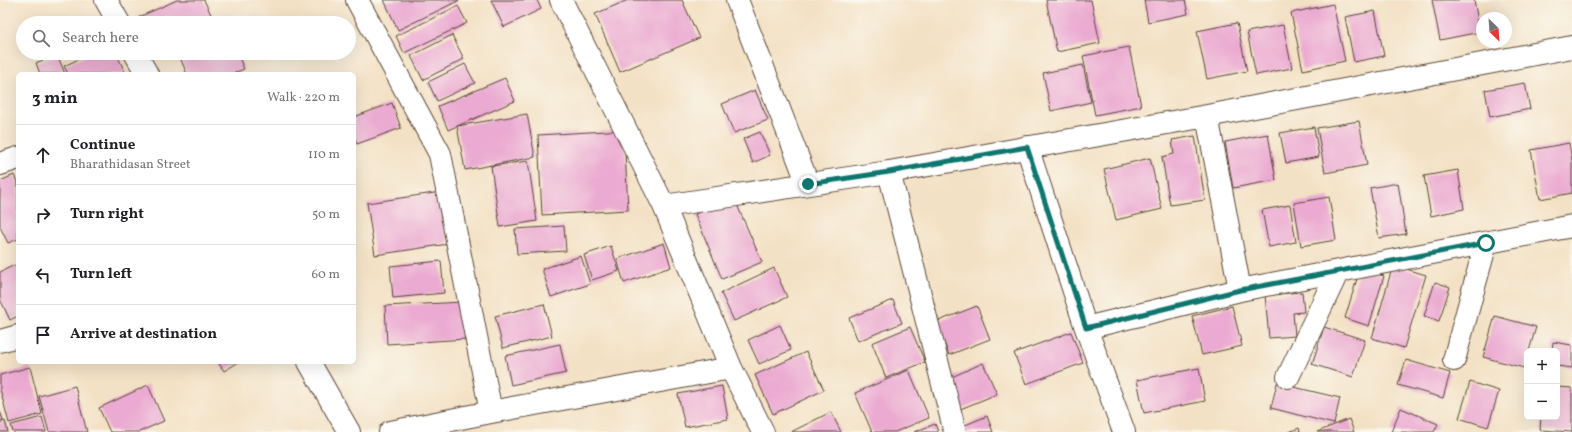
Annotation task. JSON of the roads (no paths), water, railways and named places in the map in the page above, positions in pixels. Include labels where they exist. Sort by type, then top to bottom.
[{"type":"street","points":[[106,0],[114,16]]},
{"type":"street","points":[[357,0],[440,154],[491,412]]},
{"type":"street","points":[[561,0],[664,206],[731,368],[763,432]]},
{"type":"street","points":[[737,0],[808,184]]},
{"type":"street","points":[[664,206],[889,172],[1207,116],[1572,47]]},
{"type":"street","points":[[139,60],[146,72]]},
{"type":"street","points":[[1207,116],[1240,290]]},
{"type":"street","points":[[1027,147],[1086,328],[1124,432]]},
{"type":"street","points":[[0,164],[16,159]]},
{"type":"street","points":[[889,172],[955,432]]},
{"type":"street","points":[[1086,328],[1240,290],[1572,226]]},
{"type":"street","points":[[1454,360],[1486,243]]},
{"type":"street","points":[[1288,377],[1338,271]]},
{"type":"street","points":[[0,341],[16,337]]},
{"type":"street","points":[[311,364],[349,432]]},
{"type":"street","points":[[390,432],[731,368]]}]
